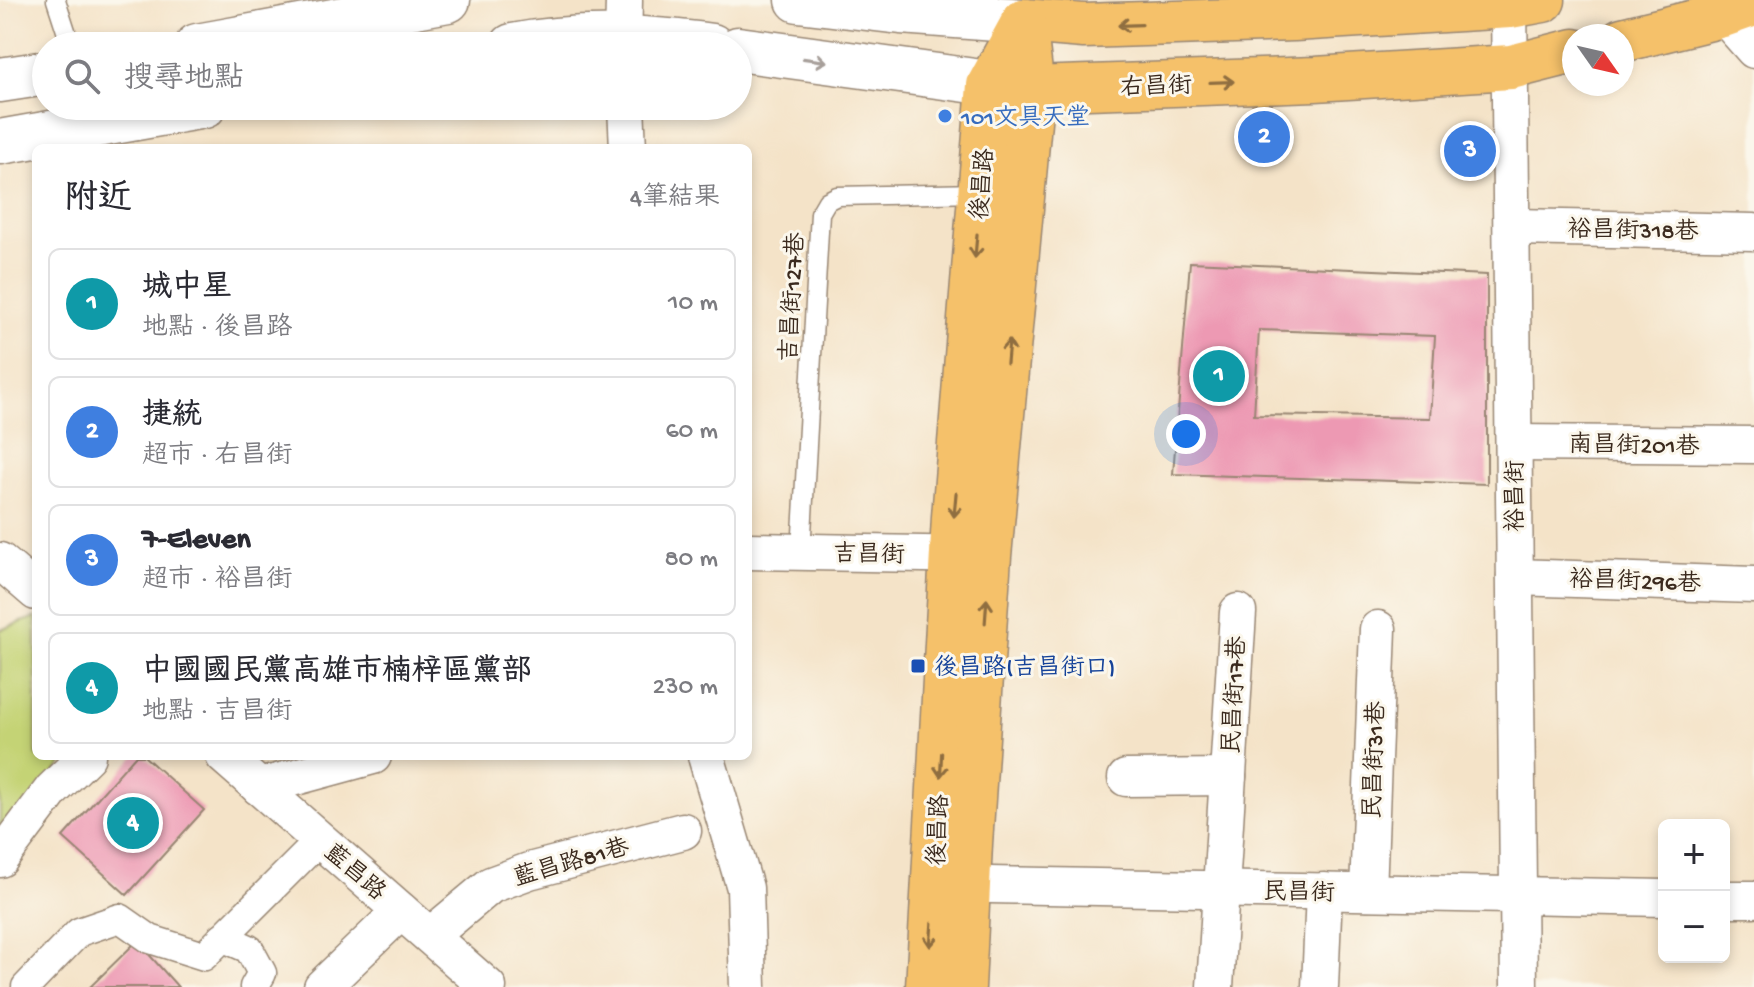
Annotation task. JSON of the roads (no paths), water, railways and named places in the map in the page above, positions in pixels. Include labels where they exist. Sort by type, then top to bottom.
[{"type":"main road","points":[[1022,10],[1099,26],[1294,19],[1521,2]]},
{"type":"main road","name":"後昌路","points":[[928,987],[952,884],[970,844],[970,555],[980,193],[989,85],[1022,10]]},
{"type":"main road","name":"後昌路","points":[[970,555],[1032,89],[1022,10]]},
{"type":"main road","points":[[1634,37],[1739,10]]},
{"type":"main road","name":"右昌街","points":[[1032,89],[1315,79],[1511,67],[1562,54]]},
{"type":"main road","name":"後昌路","points":[[952,884],[963,987]]},
{"type":"street","points":[[273,32],[448,0]]},
{"type":"street","points":[[798,0],[901,12],[1022,10]]},
{"type":"street","name":"裕昌街","points":[[1519,987],[1511,67],[1521,2]]},
{"type":"street","points":[[1739,10],[1754,50]]},
{"type":"street","points":[[595,32],[623,28],[643,32]]},
{"type":"street","name":"右昌街","points":[[752,51],[1032,89]]},
{"type":"street","points":[[0,80],[32,75]]},
{"type":"street","points":[[0,142],[78,120]]},
{"type":"street","points":[[627,120],[628,144]]},
{"type":"street","name":"裕昌街318巷","points":[[1512,227],[1754,232]]},
{"type":"street","name":"南昌街201巷","points":[[1514,443],[1754,445]]},
{"type":"street","name":"吉昌街","points":[[752,551],[970,555]]},
{"type":"street","points":[[0,561],[32,589]]},
{"type":"street","name":"裕昌街296巷","points":[[1515,577],[1754,585]]},
{"type":"street","name":"民昌街17巷","points":[[1215,987],[1238,612]]},
{"type":"street","name":"民昌街31巷","points":[[1368,892],[1378,629]]},
{"type":"street","points":[[0,859],[52,790],[83,760]]},
{"type":"street","name":"藍昌路","points":[[229,760],[488,987]]},
{"type":"street","points":[[259,787],[358,760]]},
{"type":"street","points":[[707,760],[745,888],[748,987]]},
{"type":"street","name":"民昌街17巷","points":[[1126,778],[1228,777]]},
{"type":"street","name":"藍昌路81巷","points":[[430,936],[491,885],[529,871],[683,831]]},
{"type":"street","points":[[26,987],[79,932],[120,918],[150,939],[204,956],[320,840]]},
{"type":"street","name":"民昌街","points":[[952,884],[1658,898]]},
{"type":"street","points":[[1320,987],[1324,891]]},
{"type":"street","points":[[1730,899],[1754,899]]},
{"type":"street","points":[[322,987],[401,911]]},
{"type":"street","points":[[222,937],[249,949],[262,973],[254,987]]},
{"type":"lane","points":[[56,0],[66,32]]},
{"type":"lane","name":"吉昌街127巷","points":[[801,552],[820,213],[827,201],[837,196],[980,193]]},
{"type":"place","name":"101文具天堂","points":[[945,116]]},
{"type":"place","name":"捷統","points":[[1264,137]]},
{"type":"place","name":"7-Eleven","points":[[1470,151]]},
{"type":"place","name":"城中星","points":[[1219,376]]},
{"type":"place","name":"後昌路(吉昌街口)","points":[[918,666]]},
{"type":"place","name":"中國國民黨高雄市楠梓區黨部","points":[[133,823]]}]
